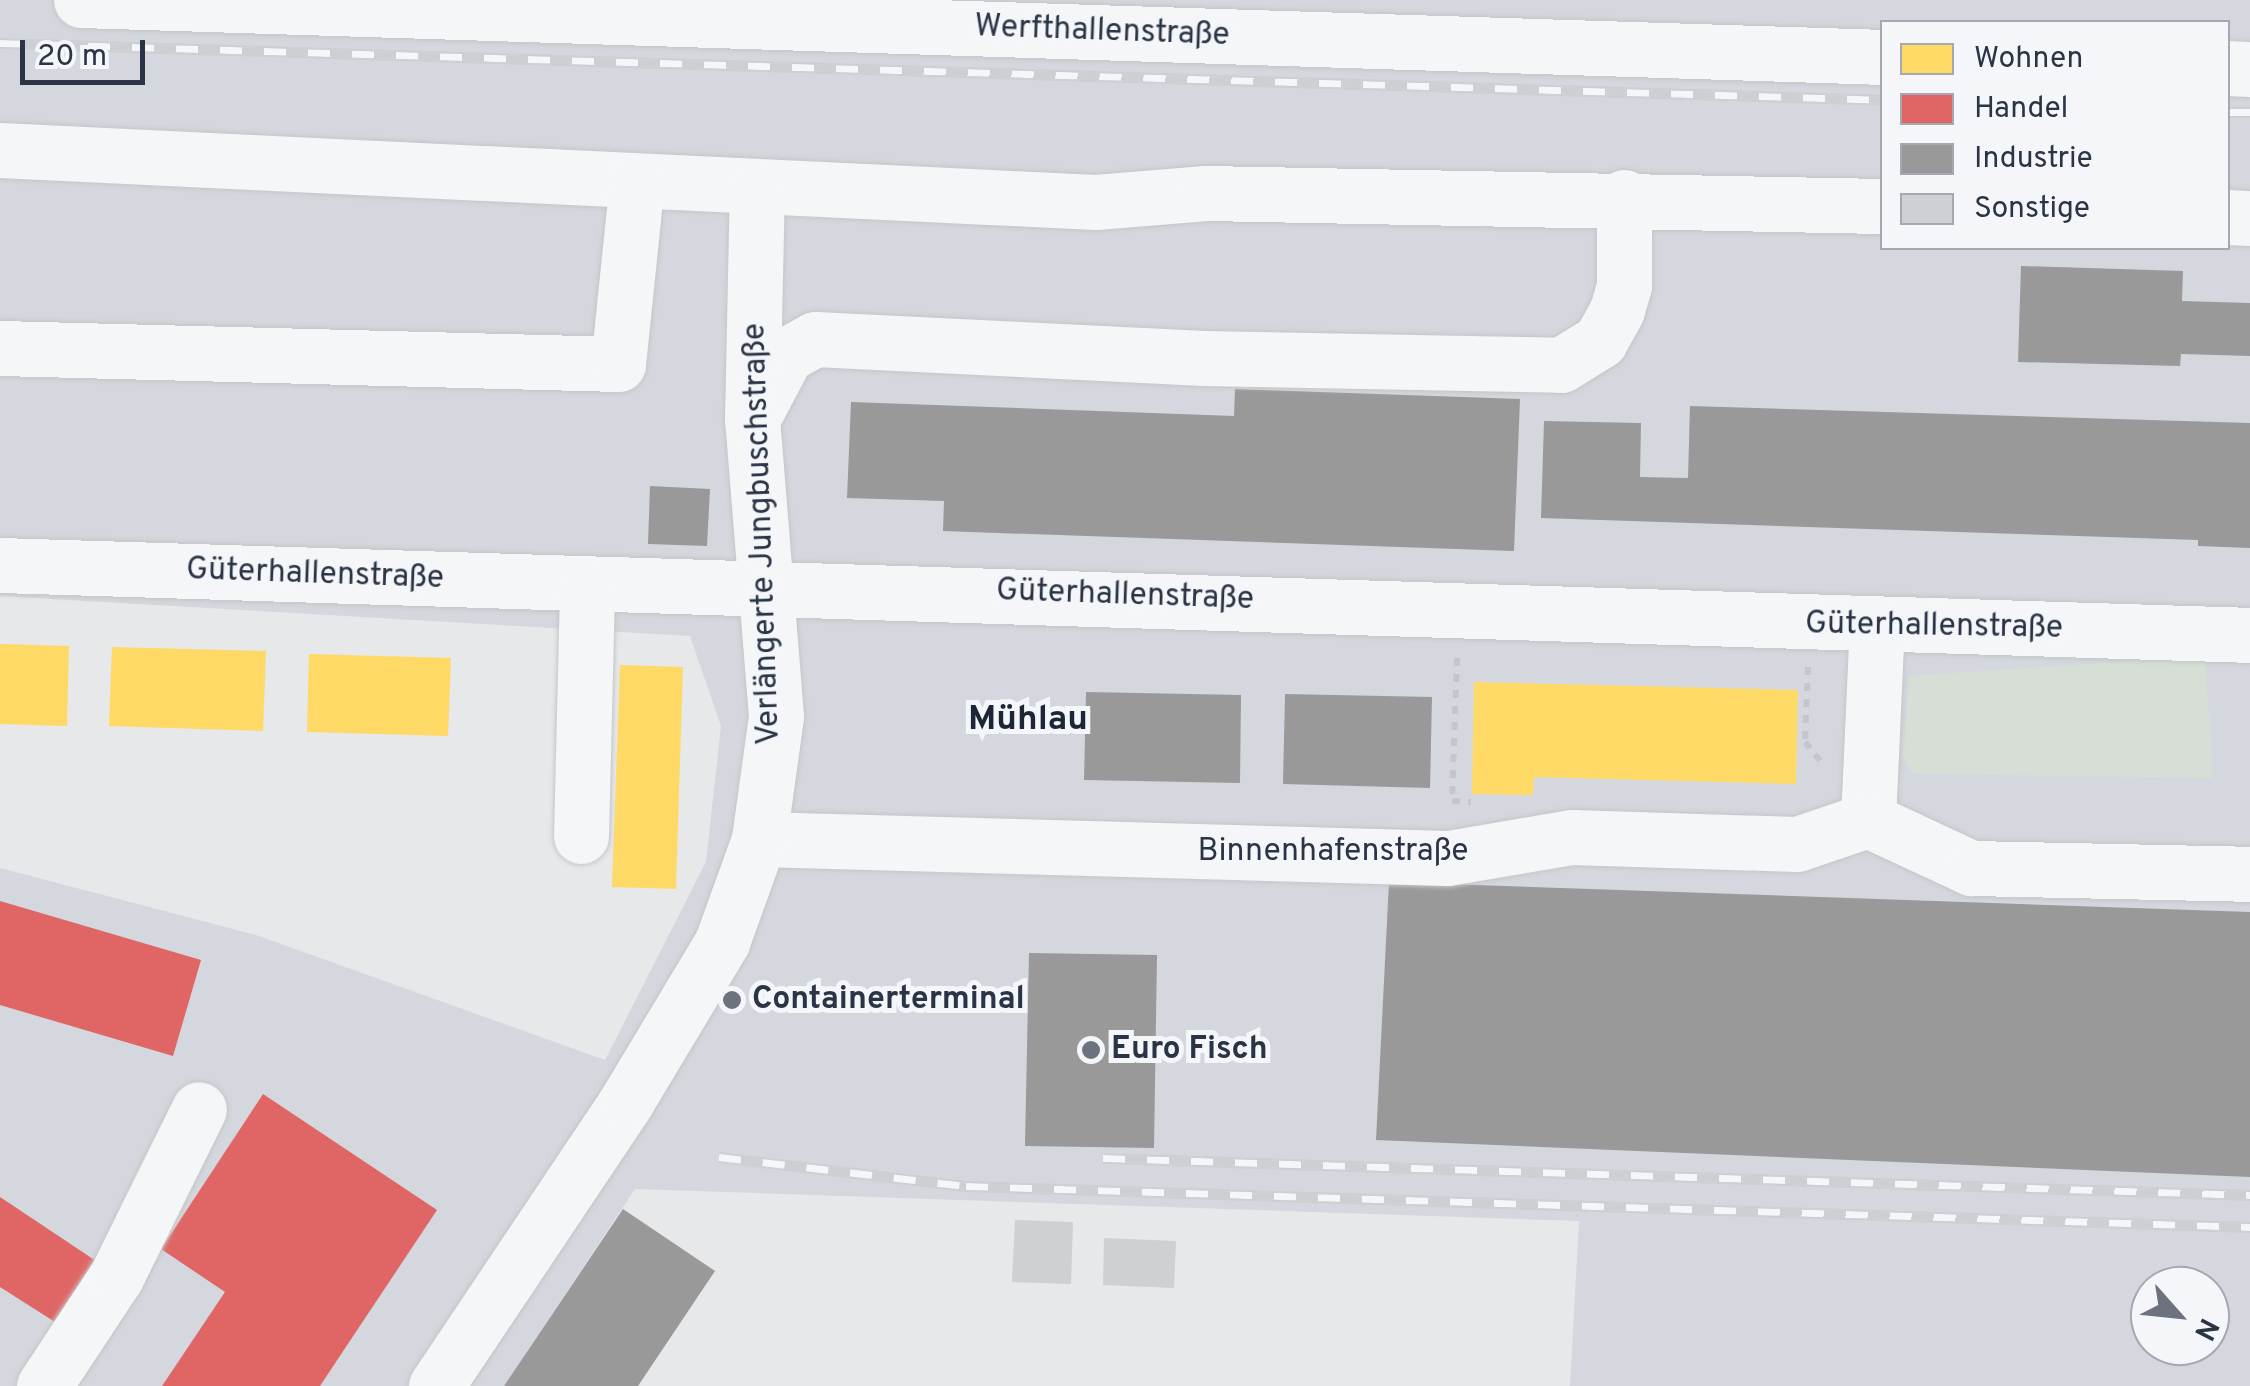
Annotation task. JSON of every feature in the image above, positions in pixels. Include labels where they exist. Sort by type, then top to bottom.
[{"type":"street","name":"Werfthallenstraße","points":[[81,0],[1880,57]]},
{"type":"street","points":[[0,150],[757,190],[1096,202],[1206,194],[1624,198],[1880,206]]},
{"type":"street","points":[[0,348],[618,364],[638,181]]},
{"type":"street","name":"Verlängerte Jungbuschstraße","points":[[436,1386],[626,1102],[722,942],[760,839],[776,716],[752,420],[757,190]]},
{"type":"street","points":[[752,420],[786,355],[815,339],[1379,364],[1561,365],[1600,341],[1617,310],[1624,286],[1624,198]]},
{"type":"street","name":"Güterhallenstraße","points":[[0,565],[1458,607],[2250,635]]},
{"type":"street","points":[[581,836],[587,584]]},
{"type":"street","points":[[1877,624],[1868,820],[1971,868],[2250,874]]},
{"type":"street","name":"Binnenhafenstraße","points":[[760,839],[1448,858],[1572,837],[1797,844],[1868,820]]},
{"type":"street","points":[[44,1386],[116,1277],[198,1109]]},
{"type":"path","points":[[1458,607],[1452,802],[1486,803]]},
{"type":"shaded area","points":[[0,0],[2250,0],[2250,1386],[1570,1386],[1579,1221],[635,1189],[504,1386],[0,1386],[0,868],[256,935],[605,1060],[706,862],[721,726],[690,636],[0,596]]},
{"type":"shaded area","points":[[2205,656],[2213,778],[1913,774],[1903,758],[1909,676]]},
{"type":"building: Wohnen","points":[[0,644],[69,646],[67,726],[0,724]]},
{"type":"building: Wohnen","points":[[112,647],[266,651],[263,731],[109,726]]},
{"type":"building: Wohnen","points":[[309,654],[451,658],[448,736],[307,732]]},
{"type":"building: Wohnen","points":[[620,665],[683,667],[676,889],[612,887]]},
{"type":"building: Wohnen","points":[[1474,682],[1798,690],[1796,784],[1534,777],[1533,795],[1472,794]]},
{"type":"building: Handel","points":[[0,901],[201,960],[173,1056],[0,1005]]},
{"type":"building: Handel","points":[[263,1094],[437,1210],[320,1386],[162,1386],[225,1292],[161,1249]]},
{"type":"building: Handel","points":[[0,1197],[96,1261],[55,1322],[0,1287]]},
{"type":"building: Industrie","points":[[2021,266],[2183,271],[2182,301],[2250,303],[2250,356],[2181,354],[2180,366],[2018,362]]},
{"type":"building: Industrie","points":[[1235,389],[1520,399],[1514,551],[943,531],[944,501],[847,498],[851,402],[1234,416]]},
{"type":"building: Industrie","points":[[1690,406],[2250,423],[2250,548],[2198,546],[2198,540],[1541,518],[1544,421],[1641,423],[1640,477],[1688,478]]},
{"type":"building: Industrie","points":[[650,486],[710,489],[707,546],[648,544]]},
{"type":"building: Industrie","points":[[1086,692],[1241,695],[1240,783],[1084,780]]},
{"type":"building: Industrie","points":[[1285,694],[1432,697],[1430,788],[1283,784]]},
{"type":"building: Industrie","points":[[1389,882],[2250,912],[2250,1177],[1376,1140]]},
{"type":"building: Industrie","name":"Euro Fisch","points":[[1029,953],[1157,955],[1154,1148],[1025,1146]]},
{"type":"building: Industrie","points":[[623,1209],[715,1271],[638,1386],[504,1386]]},
{"type":"building: Sonstige","points":[[1015,1220],[1073,1222],[1071,1284],[1012,1282]]},
{"type":"building: Sonstige","points":[[1104,1238],[1176,1241],[1174,1288],[1103,1285]]},
{"type":"railway","points":[[0,43],[1880,100]]},
{"type":"railway","points":[[2230,112],[2250,112]]},
{"type":"railway","points":[[719,1157],[966,1186],[2250,1227]]},
{"type":"railway","points":[[1103,1158],[2250,1195]]},
{"type":"place","name":"Containerterminal","points":[[732,1000]]},
{"type":"place","name":"Euro Fisch","points":[[1091,1050]]},
{"type":"district","name":"Mühlau","points":[[1028,720]]}]
